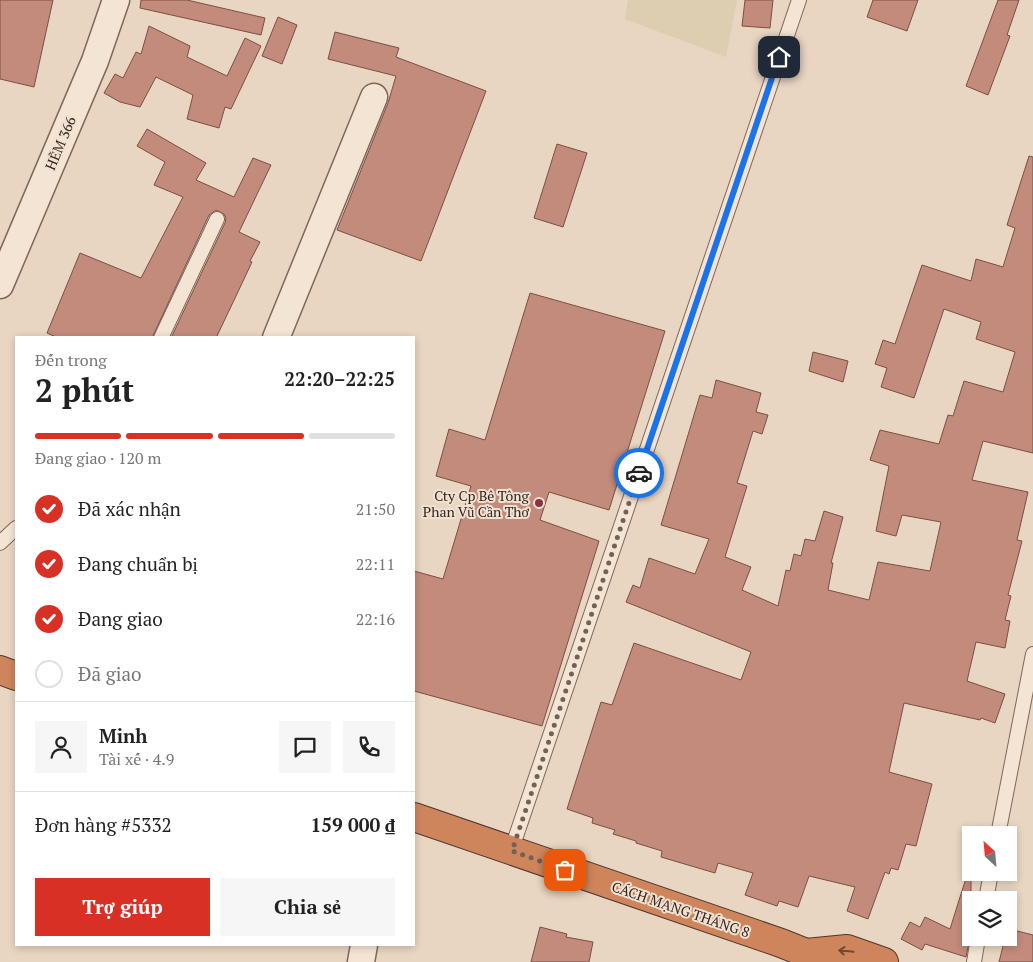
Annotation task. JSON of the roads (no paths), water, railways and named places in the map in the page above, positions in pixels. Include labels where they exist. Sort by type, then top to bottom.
[{"type":"highway","points":[[0,670],[15,676]]},
{"type":"highway","name":"CÁCH MẠNG THÁNG 8","points":[[415,817],[811,957],[847,949],[884,962]]},
{"type":"street","name":"HẼM 366","points":[[0,285],[95,61],[116,0]]},
{"type":"street","points":[[277,336],[374,97]]},
{"type":"street","points":[[361,962],[364,946]]},
{"type":"lane","points":[[512,851],[798,0]]},
{"type":"lane","points":[[162,336],[217,219]]},
{"type":"lane","points":[[0,543],[15,529]]},
{"type":"lane","points":[[1000,826],[1033,654]]},
{"type":"lane","points":[[974,962],[977,946]]},
{"type":"place","name":"Cty Cp Bê Tông Phan Vũ Cần Thơ","points":[[539,503]]}]
